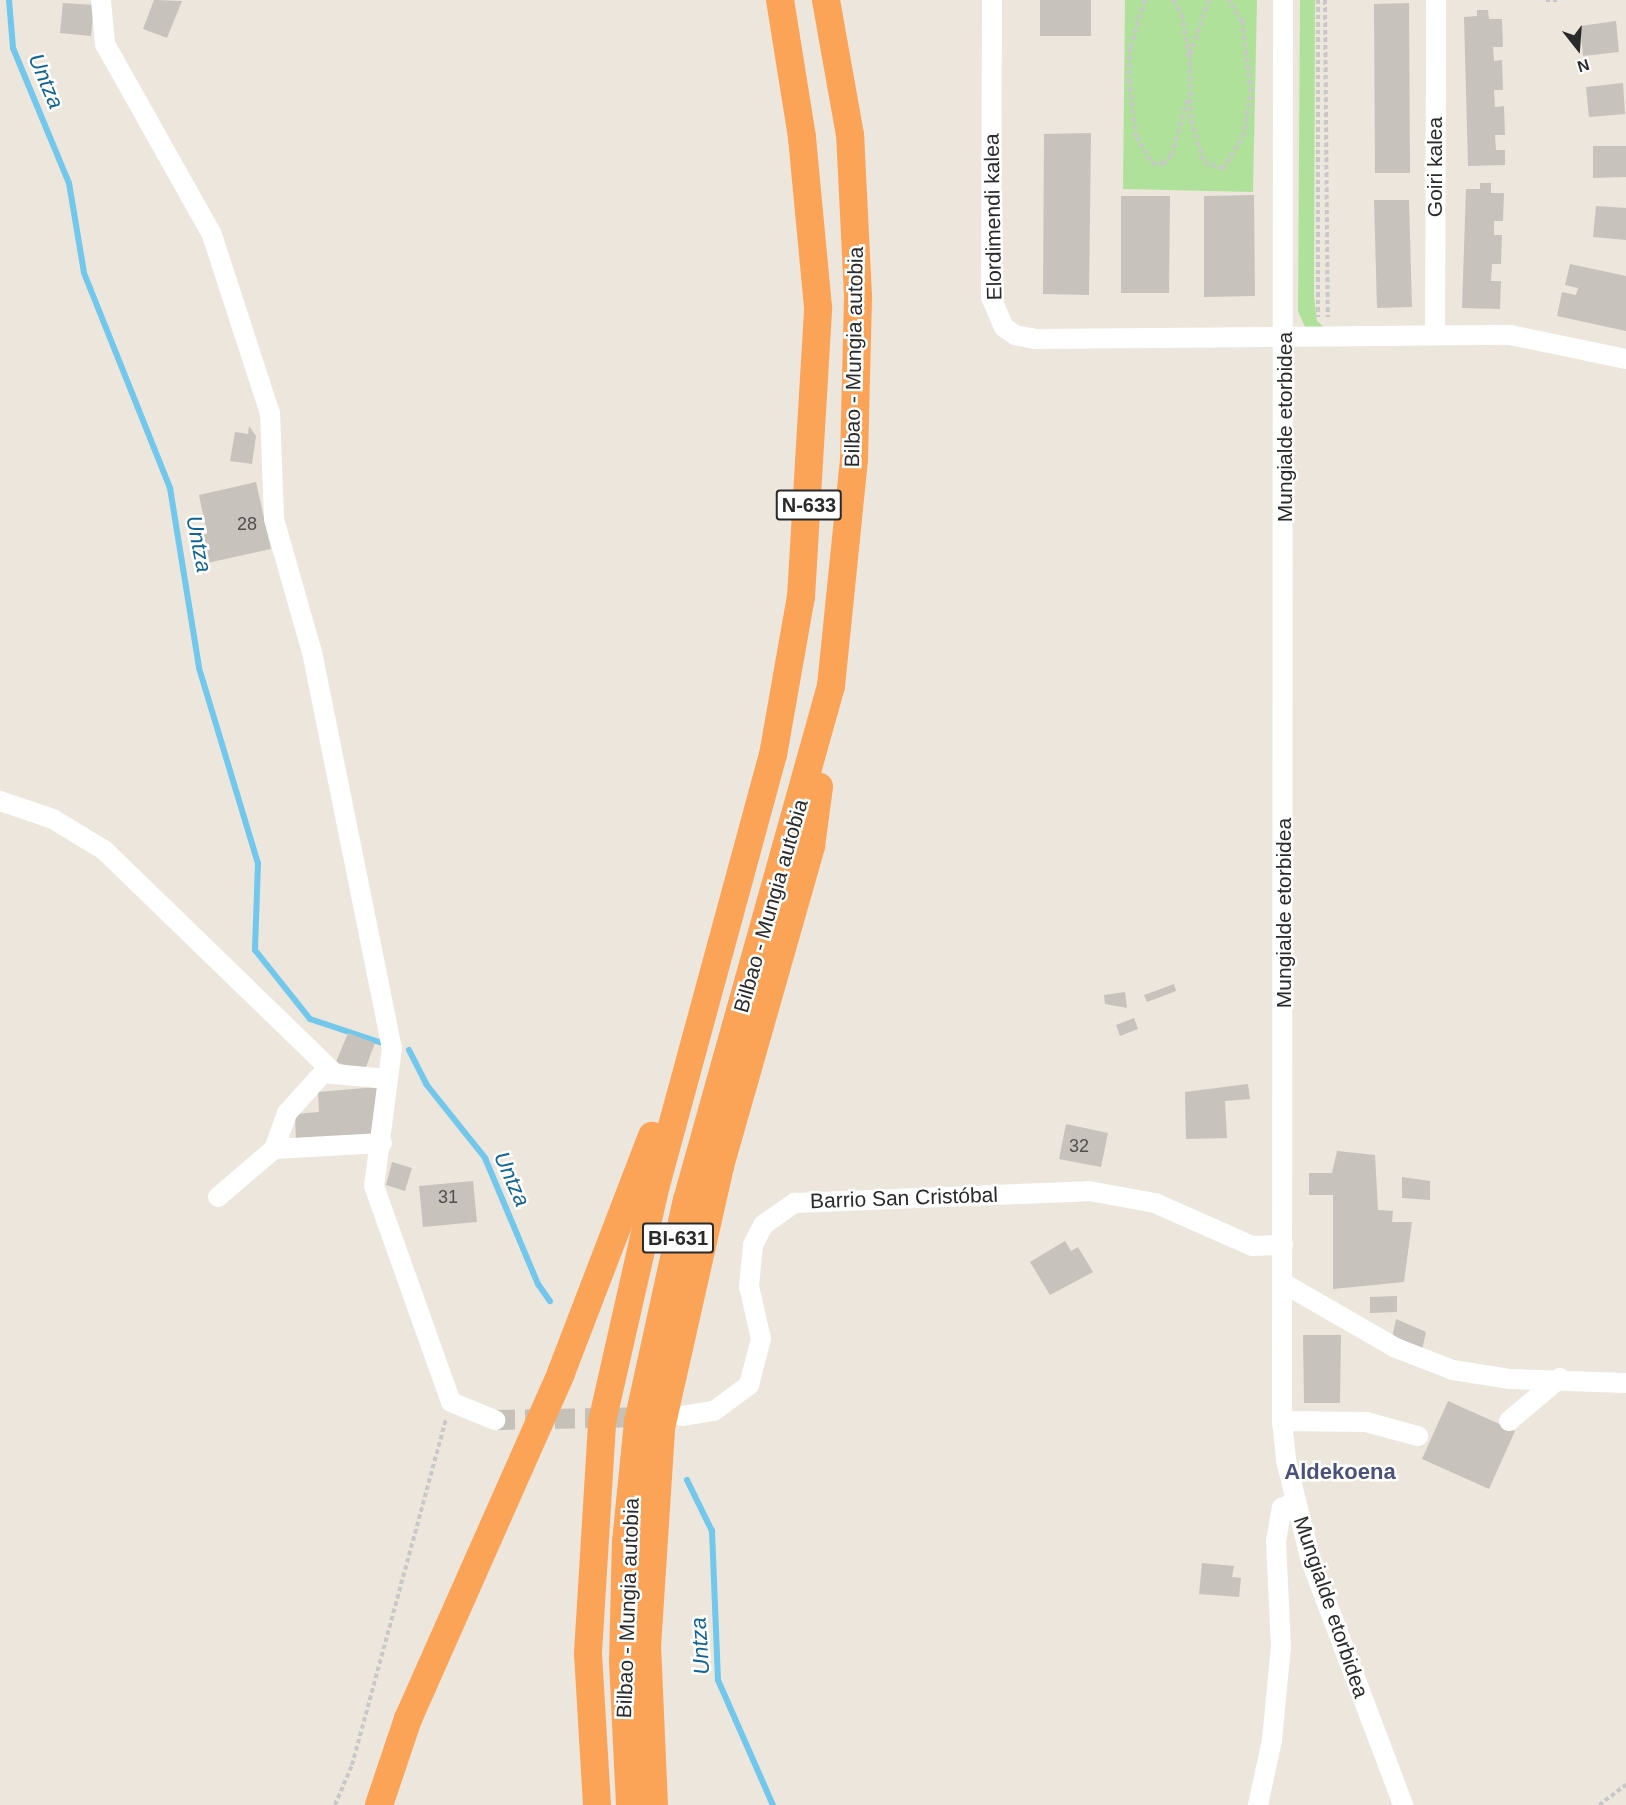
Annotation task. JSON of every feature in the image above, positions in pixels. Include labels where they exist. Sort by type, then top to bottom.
[{"type":"highway","name":"Bilbao - Mungia autobia","points":[[597,1805],[588,1653],[602,1422],[705,1000],[773,755],[801,597],[814,447],[818,307],[802,137],[780,0]]},
{"type":"highway","name":"Bilbao - Mungia autobia","points":[[630,1805],[622,1662],[626,1542],[638,1422],[687,1200],[831,686],[854,460],[858,296],[850,135],[826,0]]},
{"type":"highway","name":"N-633","points":[[654,1805],[647,1647],[661,1428],[720,1166],[812,846],[831,686]]},
{"type":"highway","points":[[379,1805],[412,1708],[561,1373],[705,1000]]},
{"type":"street","points":[[101,0],[105,44],[212,235],[270,413],[274,519],[312,651],[345,802],[392,1048],[382,1143],[374,1186],[451,1402],[495,1420]]},
{"type":"street","name":"Elordimendi kalea","points":[[992,0],[991,297],[1004,327],[1035,339],[1285,339],[1510,335],[1626,359]]},
{"type":"street","name":"Mungialde etorbidea","points":[[1283,0],[1285,339],[1282,1421],[1295,1502],[1332,1621],[1403,1805]]},
{"type":"street","name":"Goiri kalea","points":[[1434,335],[1436,0]]},
{"type":"street","points":[[0,801],[53,819],[104,850],[336,1074]]},
{"type":"street","points":[[218,1197],[274,1149],[287,1113],[323,1073],[388,1079]]},
{"type":"street","points":[[274,1149],[382,1143]]},
{"type":"street","name":"Barrio San Cristóbal","points":[[682,1416],[714,1411],[749,1385],[761,1339],[749,1286],[753,1245],[763,1224],[795,1203],[1089,1191],[1155,1203],[1252,1245],[1283,1245]]},
{"type":"street","points":[[1283,1283],[1396,1348],[1453,1371],[1510,1379],[1560,1378],[1626,1383]]},
{"type":"street","points":[[1509,1421],[1560,1378]]},
{"type":"street","points":[[1282,1421],[1366,1422],[1418,1436]]},
{"type":"street","points":[[1258,1805],[1272,1740],[1281,1647],[1276,1541],[1282,1508],[1295,1502]]},
{"type":"path","points":[[1145,0],[1130,48],[1130,91],[1136,137],[1152,163],[1163,164],[1172,155],[1183,131],[1190,86],[1191,54],[1209,0]]},
{"type":"path","points":[[1173,0],[1182,15],[1197,143],[1204,162],[1223,170],[1243,137],[1251,92],[1242,21],[1228,0]]},
{"type":"path","points":[[1318,0],[1317,310],[1323,324]]},
{"type":"path","points":[[1325,0],[1326,309],[1336,323]]},
{"type":"path","points":[[1546,0],[1557,0]]},
{"type":"path","points":[[335,1805],[352,1765],[367,1694],[451,1402]]},
{"type":"path","points":[[1599,1805],[1626,1785]]},
{"type":"green space","points":[[1125,0],[1257,0],[1253,192],[1123,189]]},
{"type":"green space","points":[[1300,0],[1315,0],[1314,296],[1317,321],[1326,329],[1305,327],[1298,311]]},
{"type":"building","points":[[154,0],[182,1],[167,38],[143,29]]},
{"type":"building","points":[[1040,0],[1091,0],[1091,36],[1040,36]]},
{"type":"building","points":[[63,3],[94,5],[91,36],[60,33]]},
{"type":"building","points":[[1409,3],[1410,173],[1375,173],[1374,4]]},
{"type":"building","points":[[1477,10],[1488,10],[1489,19],[1502,19],[1503,47],[1493,47],[1494,61],[1502,60],[1503,90],[1494,90],[1495,107],[1504,106],[1505,135],[1495,135],[1496,150],[1505,150],[1505,165],[1468,166],[1464,17],[1477,16]]},
{"type":"building","points":[[1616,21],[1619,52],[1583,56],[1580,26]]},
{"type":"building","points":[[1623,83],[1625,114],[1589,117],[1586,87]]},
{"type":"building","points":[[1091,133],[1089,295],[1043,294],[1044,134]]},
{"type":"building","points":[[1593,146],[1626,146],[1626,177],[1593,178]]},
{"type":"building","points":[[1480,183],[1491,183],[1491,193],[1504,193],[1503,221],[1494,221],[1494,235],[1502,235],[1501,264],[1492,264],[1491,281],[1501,281],[1500,309],[1462,308],[1466,189],[1480,189]]},
{"type":"building","points":[[1254,195],[1255,296],[1204,297],[1204,196]]},
{"type":"building","points":[[1121,196],[1170,196],[1169,293],[1121,293]]},
{"type":"building","points":[[1374,200],[1409,200],[1412,307],[1377,308]]},
{"type":"building","points":[[1596,206],[1626,208],[1626,240],[1593,237]]},
{"type":"building","points":[[1570,264],[1626,276],[1626,331],[1557,316],[1562,292],[1576,295],[1578,288],[1565,285]]},
{"type":"building","points":[[249,426],[256,436],[252,464],[230,461],[235,432],[248,434]]},
{"type":"building","points":[[256,482],[271,549],[198,565],[192,537],[207,534],[199,495]]},
{"type":"building","points":[[1174,984],[1176,991],[1147,1002],[1144,995]]},
{"type":"building","points":[[1125,992],[1127,1008],[1105,1004],[1104,995]]},
{"type":"building","points":[[1134,1018],[1138,1029],[1120,1036],[1116,1025]]},
{"type":"building","points":[[348,1033],[375,1043],[364,1072],[336,1062]]},
{"type":"building","points":[[1248,1084],[1250,1099],[1225,1101],[1227,1138],[1186,1139],[1185,1092]]},
{"type":"building","points":[[377,1087],[377,1136],[296,1142],[295,1114],[319,1112],[318,1092]]},
{"type":"building","points":[[1066,1124],[1108,1133],[1101,1167],[1059,1159]]},
{"type":"building","points":[[1337,1151],[1375,1155],[1378,1210],[1393,1211],[1392,1222],[1412,1222],[1404,1282],[1333,1289],[1333,1195],[1309,1195],[1309,1173],[1332,1173]]},
{"type":"building","points":[[392,1162],[412,1168],[405,1191],[386,1185]]},
{"type":"building","points":[[1402,1177],[1430,1181],[1430,1200],[1402,1198]]},
{"type":"building","points":[[473,1181],[477,1222],[423,1227],[419,1186]]},
{"type":"building","points":[[1065,1241],[1071,1251],[1078,1247],[1093,1272],[1050,1295],[1030,1262]]},
{"type":"building","points":[[1397,1296],[1397,1312],[1370,1313],[1370,1297]]},
{"type":"building","points":[[1396,1319],[1426,1332],[1422,1350],[1392,1338]]},
{"type":"building","points":[[1303,1335],[1341,1335],[1340,1403],[1304,1403]]},
{"type":"building","points":[[1448,1401],[1515,1431],[1489,1489],[1422,1459]]},
{"type":"building","points":[[1202,1563],[1234,1566],[1232,1577],[1241,1578],[1239,1597],[1199,1594]]},
{"type":"waterway","name":"Untza","points":[[9,0],[13,48],[69,183],[84,273],[170,488],[199,668],[258,863],[255,950],[310,1019],[382,1043]]},
{"type":"waterway","name":"Untza","points":[[409,1050],[426,1084],[485,1158],[538,1284],[550,1301]]},
{"type":"waterway","name":"Untza","points":[[687,1480],[712,1531],[718,1680],[773,1805]]},
{"type":"tunnel","points":[[495,1420],[649,1417]]},
{"type":"district","name":"Aldekoena","points":[[1340,1472]]}]
